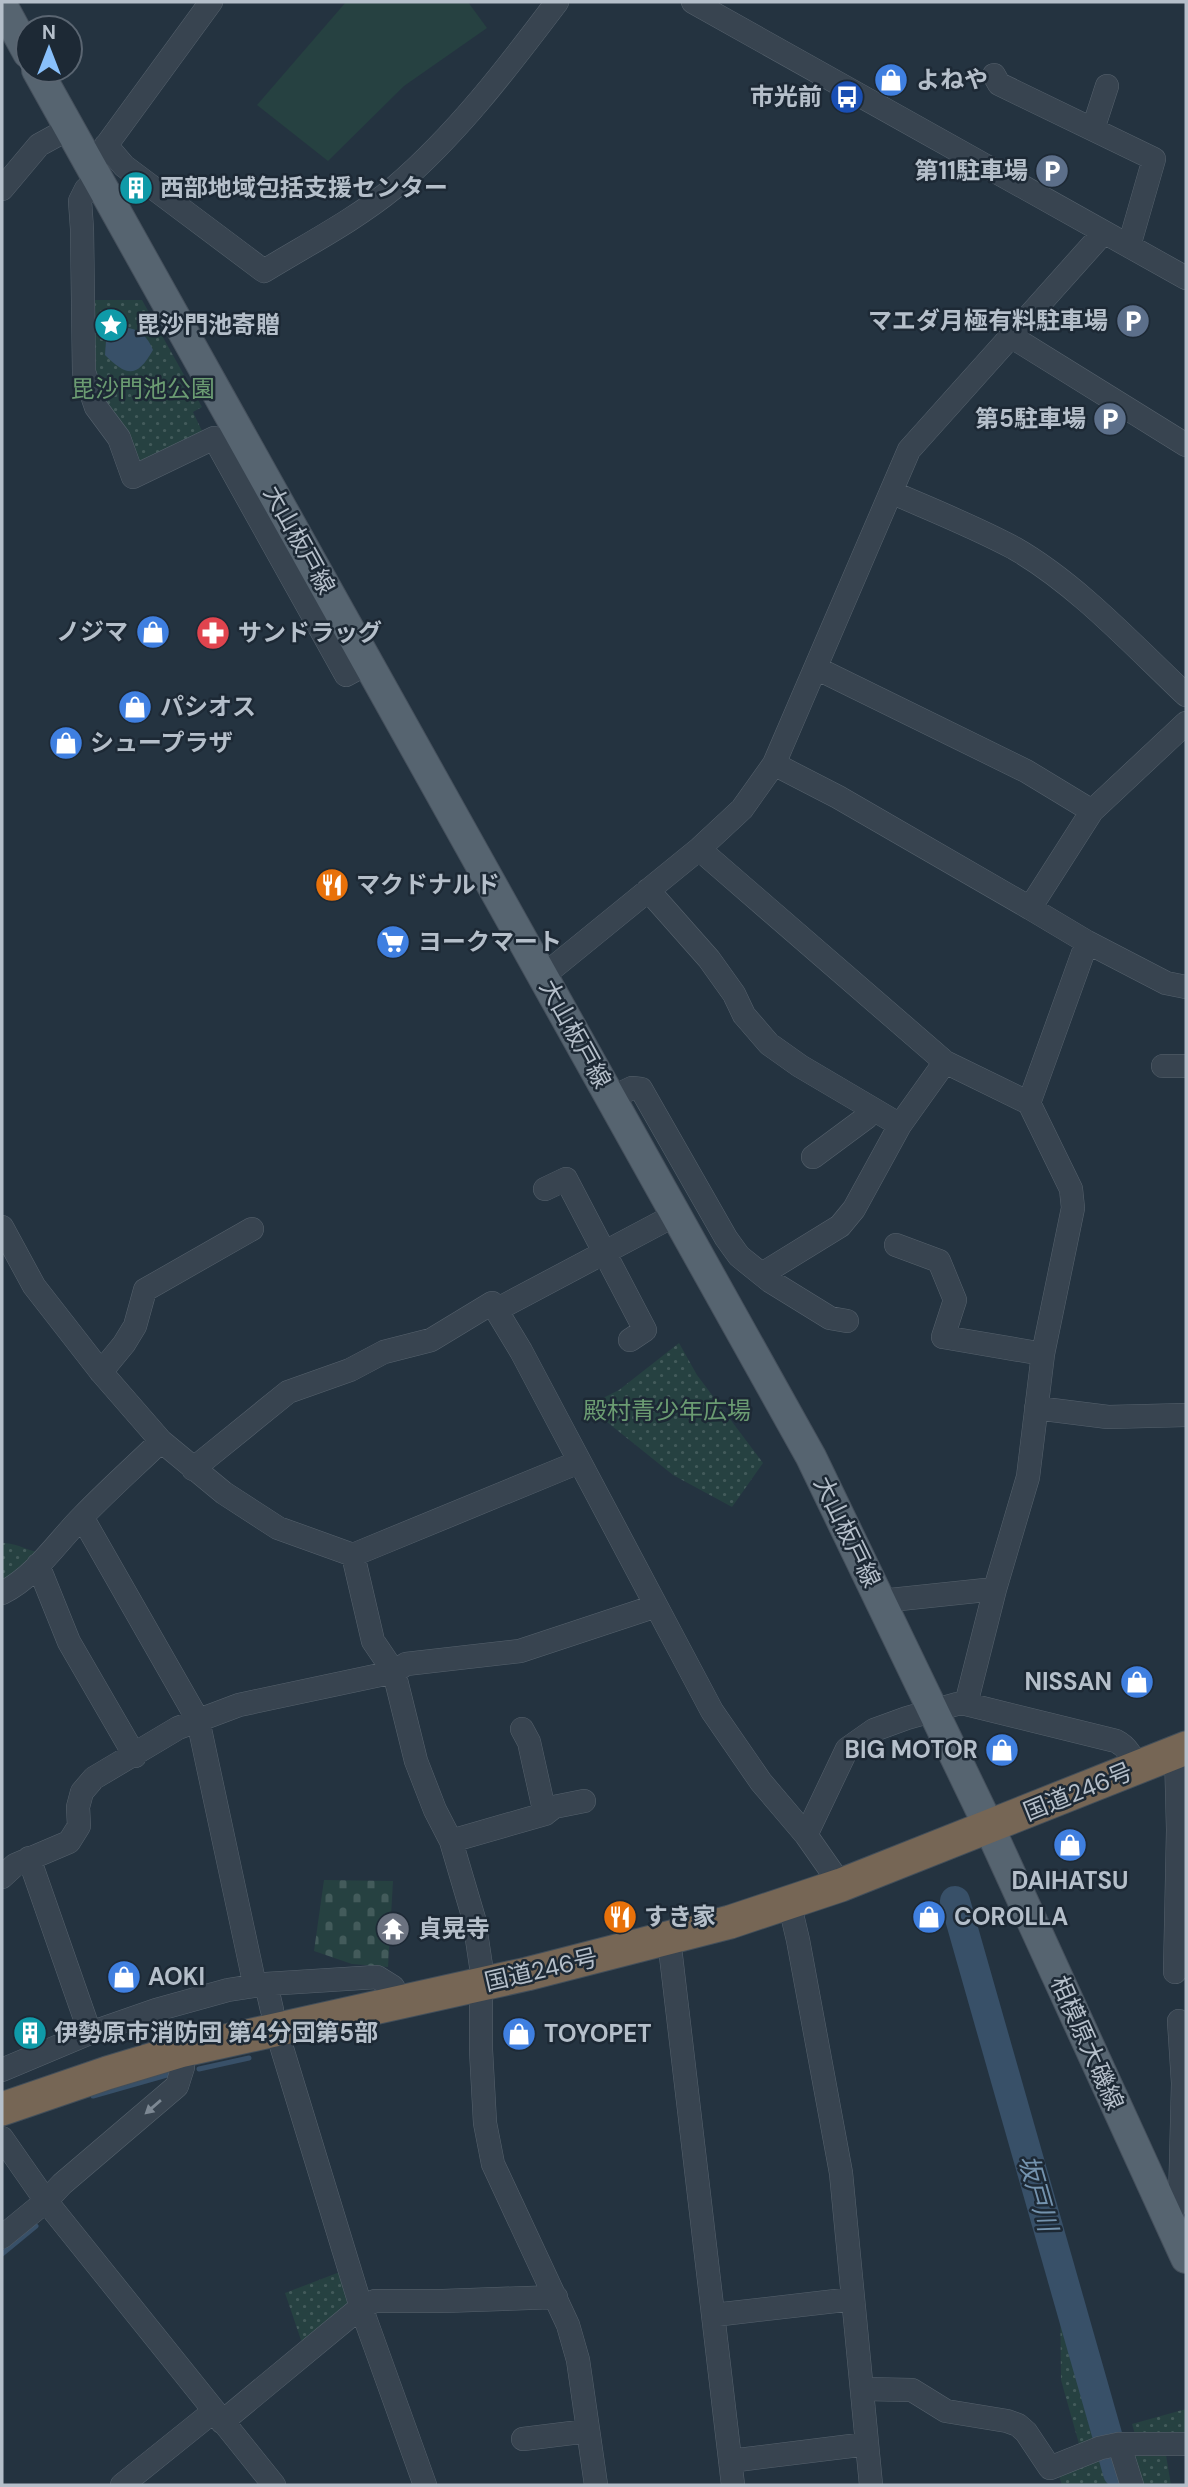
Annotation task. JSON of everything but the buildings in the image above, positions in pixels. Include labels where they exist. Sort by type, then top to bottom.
[{"type":"highway","name":"国道246号","points":[[2,2109],[180,2051],[669,1939],[841,1885],[1181,1750]]},
{"type":"main road","points":[[2,5],[14,27]]},
{"type":"main road","name":"大山板戸線","points":[[45,84],[71,128],[99,164],[170,307],[811,1457],[989,1827]]},
{"type":"main road","name":"相模原大磯線","points":[[989,1827],[1186,2258]]},
{"type":"street","points":[[211,2],[99,164],[80,201],[84,372],[96,407],[119,438],[133,477],[214,438],[346,675],[368,663]]},
{"type":"street","points":[[99,164],[124,166],[264,271],[368,207],[437,149],[557,2]]},
{"type":"street","points":[[693,2],[1186,278]]},
{"type":"street","points":[[994,75],[999,84],[1154,159],[1129,246]]},
{"type":"street","points":[[1093,129],[1107,86]]},
{"type":"street","points":[[2,189],[39,145],[71,128]]},
{"type":"street","points":[[543,976],[699,849],[742,809],[774,764],[909,450],[1104,232]]},
{"type":"street","points":[[1012,337],[1186,445]]},
{"type":"street","points":[[891,492],[1015,549],[1120,632],[1186,695]]},
{"type":"street","points":[[816,668],[1026,771],[1092,811]]},
{"type":"street","points":[[1030,908],[1092,811],[1186,723]]},
{"type":"street","points":[[774,764],[838,797],[1087,942],[1166,983],[1186,987]]},
{"type":"street","points":[[699,849],[945,1062],[1029,1103],[1071,1189],[1073,1209],[1043,1354],[1028,1477],[995,1589],[966,1704]]},
{"type":"street","points":[[648,890],[709,959],[734,994],[744,1015],[769,1044],[800,1066],[900,1125]]},
{"type":"street","points":[[1029,1103],[1087,942]]},
{"type":"street","points":[[762,1274],[840,1226],[854,1209],[900,1125],[945,1062]]},
{"type":"street","points":[[1163,1066],[1186,1066]]},
{"type":"street","points":[[611,1098],[632,1088],[641,1089],[726,1238],[739,1256],[830,1318],[847,1321]]},
{"type":"street","points":[[813,1157],[867,1117],[872,1109]]},
{"type":"street","points":[[545,1189],[573,1175],[605,1252],[643,1331]]},
{"type":"street","points":[[496,1310],[675,1215]]},
{"type":"street","points":[[2,1227],[34,1286],[101,1372],[161,1441],[224,1493],[278,1528],[353,1555],[579,1462]]},
{"type":"street","points":[[101,1372],[135,1326],[145,1290],[252,1229]]},
{"type":"street","points":[[907,1253],[939,1261],[955,1300],[936,1336],[1043,1354]]},
{"type":"street","points":[[193,1469],[288,1392],[350,1370],[384,1352],[431,1340],[492,1303],[521,1351],[712,1711],[761,1782],[806,1835],[841,1885]]},
{"type":"street","points":[[1036,1408],[1108,1417],[1186,1415]]},
{"type":"street","points":[[2,1593],[17,1586],[82,1517],[161,1441]]},
{"type":"street","points":[[82,1517],[198,1720],[261,1985],[272,2010]]},
{"type":"street","points":[[353,1555],[373,1641],[394,1672],[416,1761],[435,1810],[452,1841],[474,1919],[481,1966],[485,2123],[493,2164],[568,2325],[578,2360],[596,2485]]},
{"type":"street","points":[[38,1565],[69,1642],[135,1756]]},
{"type":"street","points":[[881,1601],[995,1589]]},
{"type":"street","points":[[2,1877],[15,1865],[69,1842],[79,1826],[78,1807],[82,1792],[94,1778],[178,1728],[239,1705],[394,1672],[406,1664],[520,1651],[656,1606]]},
{"type":"street","points":[[806,1835],[847,1749],[874,1730],[957,1704],[1116,1741],[1129,1751],[1137,1769]]},
{"type":"street","points":[[522,1729],[528,1742],[545,1814]]},
{"type":"street","points":[[1175,1972],[1182,1830],[1181,1750]]},
{"type":"street","points":[[452,1841],[545,1814],[554,1807],[584,1801]]},
{"type":"street","points":[[29,1858],[90,2033]]},
{"type":"street","points":[[789,1902],[841,2173],[872,2485]]},
{"type":"street","points":[[669,1939],[733,2485]]},
{"type":"street","points":[[2,2070],[90,2033],[156,2010],[228,1990],[261,1985],[377,1977],[393,1987],[401,2002]]},
{"type":"street","points":[[1166,2217],[1180,2200],[1185,2083],[1179,2021]]},
{"type":"street","points":[[281,2045],[361,2306],[425,2485]]},
{"type":"street","points":[[2,2237],[46,2202],[62,2184],[177,2086],[183,2067],[180,2051]]},
{"type":"street","points":[[2,2138],[46,2202],[274,2485]]},
{"type":"street","points":[[122,2485],[218,2416],[361,2306],[375,2301],[556,2297]]},
{"type":"street","points":[[714,2315],[853,2299]]},
{"type":"street","points":[[864,2389],[912,2390],[946,2411],[1007,2421],[1026,2432],[1049,2468],[1100,2448],[1119,2444],[1186,2444]]},
{"type":"street","points":[[523,2439],[588,2431]]},
{"type":"street","points":[[730,2461],[867,2444]]},
{"type":"street","points":[[1119,2444],[1132,2485]]},
{"type":"green space","points":[[346,2],[468,2],[487,28],[404,86],[328,161],[257,105]]},
{"type":"green space","name":"毘沙門池公園","points":[[87,300],[142,300],[202,407],[193,412],[203,433],[141,466],[94,382]]},
{"type":"green space","name":"殿村青少年広場","points":[[679,1343],[697,1375],[763,1463],[732,1507],[673,1475],[587,1406],[619,1390]]},
{"type":"green space","points":[[2,1543],[42,1552],[2,1584]]},
{"type":"green space","points":[[324,1880],[393,1881],[388,1967],[352,1964],[314,1951]]},
{"type":"green space","points":[[345,2270],[351,2293],[347,2308],[302,2343],[285,2293]]},
{"type":"green space","points":[[1060,2290],[1108,2442],[1081,2451],[1061,2380]]},
{"type":"green space","points":[[1186,2409],[1186,2435],[1135,2434],[1132,2424]]},
{"type":"green space","points":[[1165,2449],[1171,2485],[1142,2485],[1133,2453]]},
{"type":"green space","points":[[1110,2453],[1119,2485],[1062,2485],[1057,2470]]},
{"type":"water","points":[[114,327],[138,331],[150,344],[153,350],[137,370],[126,370],[105,355],[106,340]]},
{"type":"waterway","name":"坂戸川","points":[[955,1901],[1118,2473]]},
{"type":"waterway","points":[[199,2069],[249,2058]]},
{"type":"waterway","points":[[93,2096],[174,2073]]},
{"type":"waterway","points":[[2,2254],[36,2226]]},
{"type":"place","name":"よねや","points":[[891,80]]},
{"type":"place","name":"市光前","points":[[847,97]]},
{"type":"place","name":"第11駐車場","points":[[1052,171]]},
{"type":"place","name":"西部地域包括支援センター","points":[[136,188]]},
{"type":"place","name":"マエダ月極有料駐車場","points":[[1133,321]]},
{"type":"place","name":"毘沙門池寄贈","points":[[111,325]]},
{"type":"place","name":"第5駐車場","points":[[1110,419]]},
{"type":"place","name":"ノジマ","points":[[153,632]]},
{"type":"place","name":"サンドラッグ","points":[[213,633]]},
{"type":"place","name":"パシオス","points":[[135,707]]},
{"type":"place","name":"シュープラザ","points":[[66,743]]},
{"type":"place","name":"マクドナルド","points":[[332,885]]},
{"type":"place","name":"ヨークマート","points":[[393,942]]},
{"type":"place","name":"NISSAN","points":[[1137,1682]]},
{"type":"place","name":"BIG MOTOR","points":[[1002,1750]]},
{"type":"place","name":"DAIHATSU","points":[[1070,1845]]},
{"type":"place","name":"すき家","points":[[620,1917]]},
{"type":"place","name":"COROLLA","points":[[929,1917]]},
{"type":"place","name":"貞晃寺","points":[[393,1929]]},
{"type":"place","name":"AOKI","points":[[124,1977]]},
{"type":"place","name":"伊勢原市消防団 第4分団第5部","points":[[30,2033]]},
{"type":"place","name":"TOYOPET","points":[[519,2034]]}]
